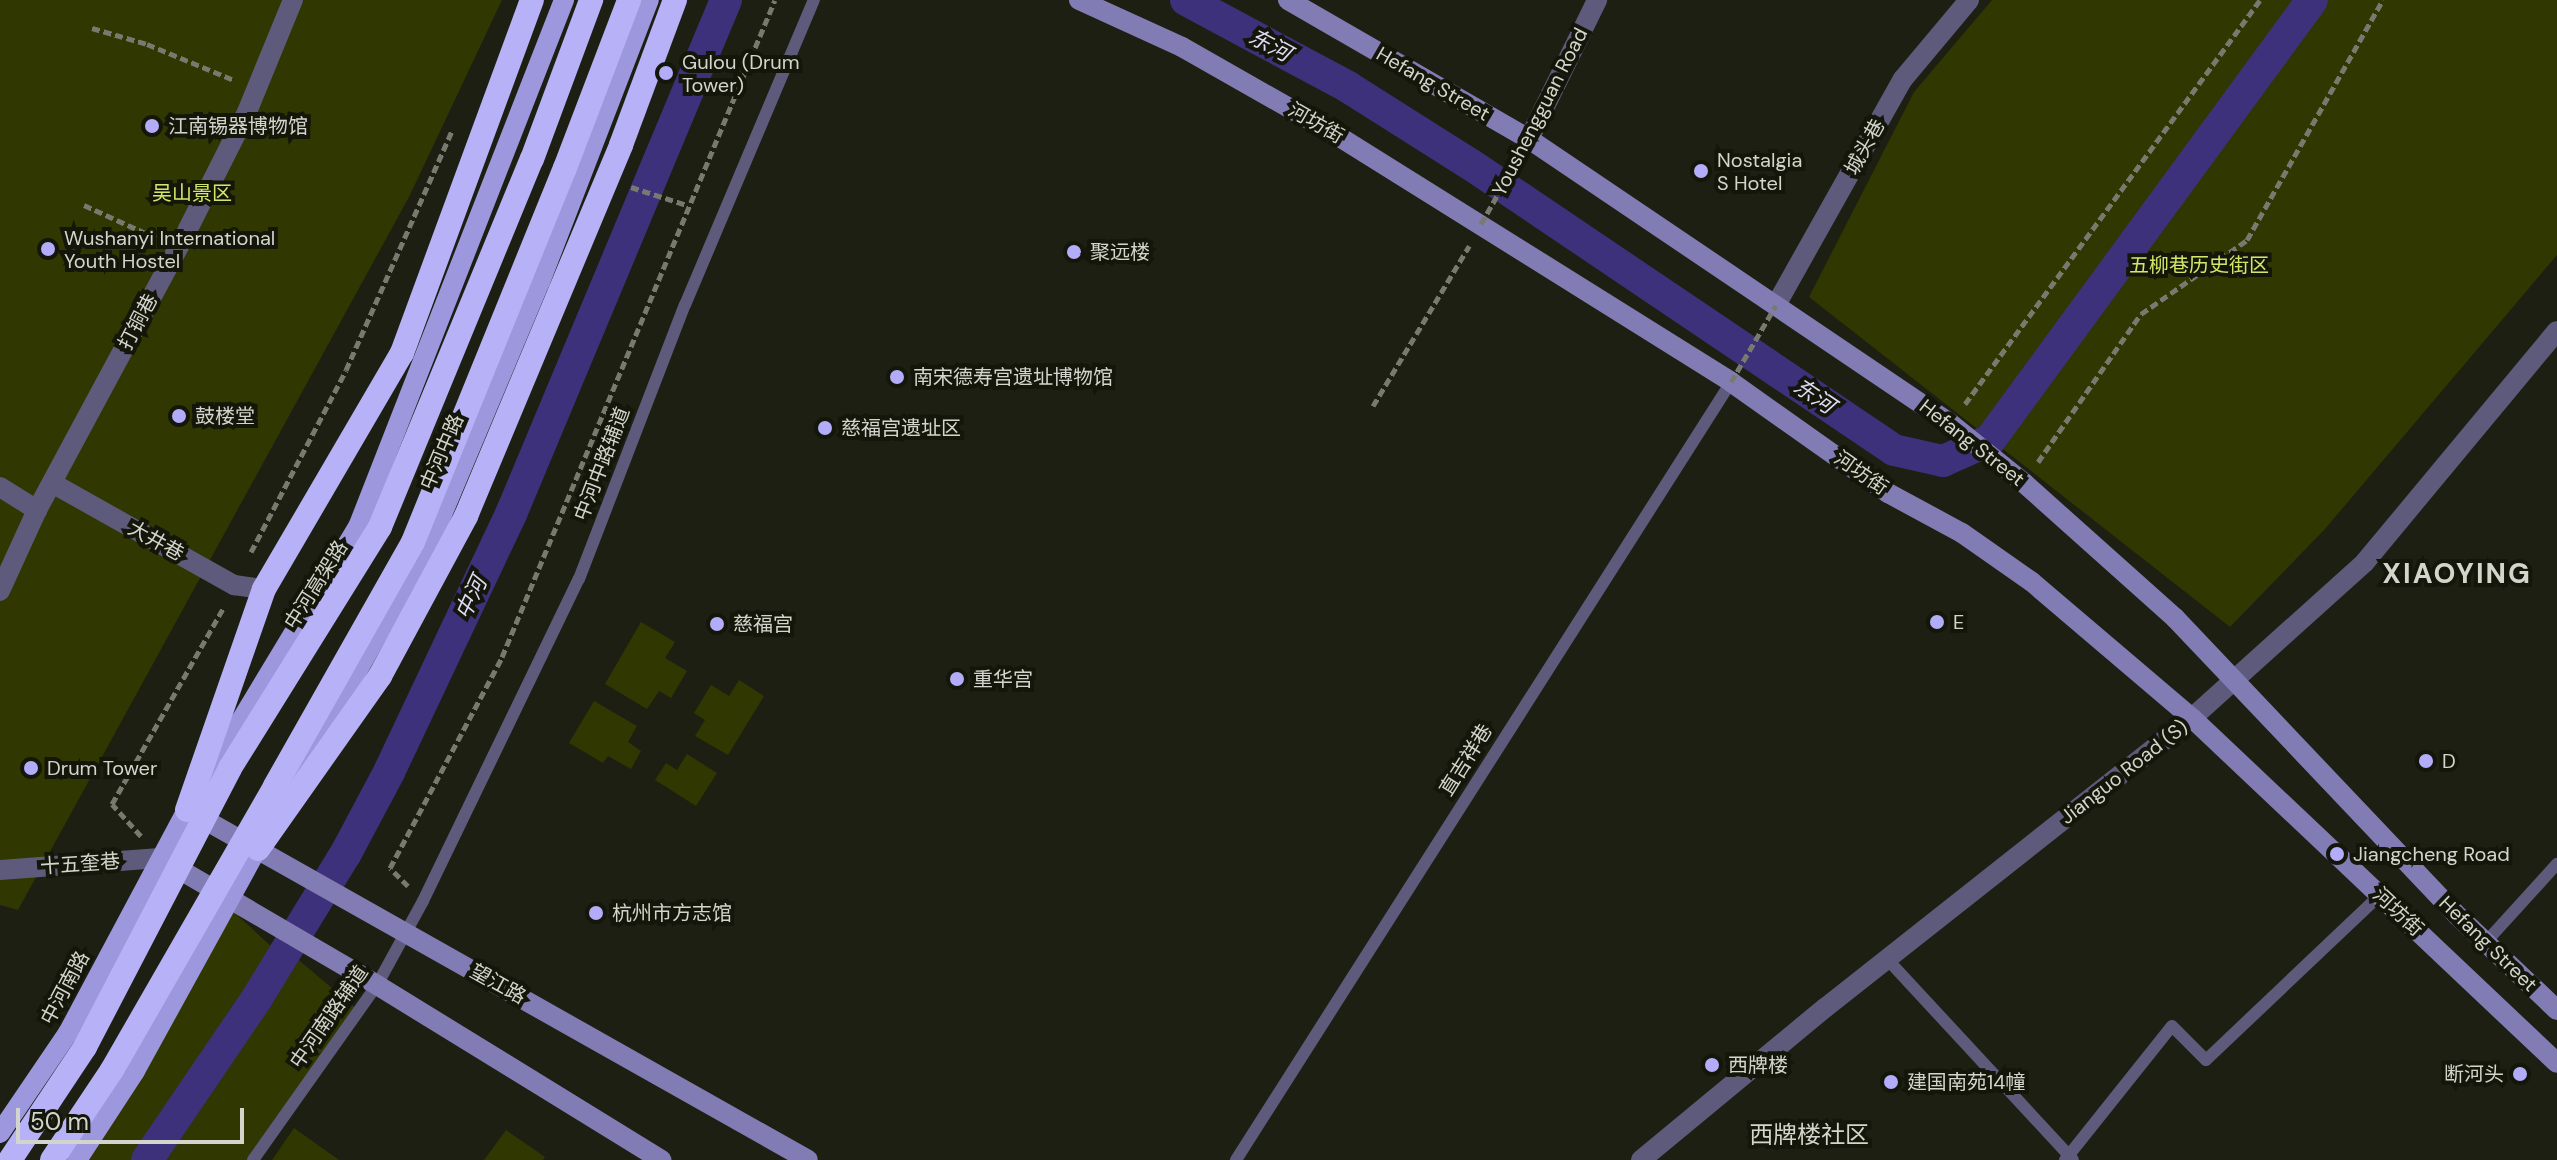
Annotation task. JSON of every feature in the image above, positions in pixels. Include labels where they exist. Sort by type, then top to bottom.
[{"type":"highway","points":[[187,810],[264,589],[402,353],[532,0]]},
{"type":"highway","name":"中河高架路","points":[[10,1160],[85,1047],[230,768],[380,527],[532,159],[591,0]]},
{"type":"highway","points":[[52,1160],[143,1016],[413,542],[565,168],[629,0]]},
{"type":"highway","points":[[258,849],[380,676],[466,516],[621,145],[675,0]]},
{"type":"main road","points":[[160,858],[358,527],[564,0]]},
{"type":"main road","name":"中河中路","points":[[230,900],[433,536],[540,282],[649,0]]},
{"type":"main road","name":"中河南路","points":[[0,1133],[68,1033],[160,858]]},
{"type":"main road","points":[[77,1160],[135,1071],[230,900]]},
{"type":"street","name":"打铜巷","points":[[0,591],[37,510],[178,248],[256,90],[293,0]]},
{"type":"street","name":"河坊街","points":[[1079,0],[1182,47],[1330,131],[1731,382],[1888,493],[1962,533],[2032,582],[2192,718],[2557,1063]]},
{"type":"street","name":"Hefang Street","points":[[1288,0],[1529,139],[1956,429],[2018,478],[2175,618],[2485,943],[2557,1010]]},
{"type":"street","name":"Youshengguan Road","points":[[1529,139],[1597,0]]},
{"type":"street","name":"城头巷","points":[[1776,305],[1903,79],[1969,0]]},
{"type":"street","name":"Jianguo Road (S)","points":[[1641,1160],[2192,718],[2365,562],[2557,331]]},
{"type":"street","name":"大井巷","points":[[52,483],[234,585],[264,589]]},
{"type":"street","points":[[0,487],[37,510]]},
{"type":"street","name":"望江路","points":[[187,810],[808,1160]]},
{"type":"street","points":[[160,858],[377,985],[662,1160]]},
{"type":"street","name":"十五奎巷","points":[[0,870],[160,858]]},
{"type":"lane","name":"中河中路辅道","points":[[408,933],[579,579],[685,305],[814,0]]},
{"type":"lane","name":"直吉祥巷","points":[[1236,1160],[1731,382]]},
{"type":"lane","points":[[2485,943],[2557,864]]},
{"type":"lane","points":[[1888,960],[2069,1158],[2172,1026],[2206,1060],[2380,895]]},
{"type":"lane","name":"中河南路辅道","points":[[253,1160],[377,985],[408,933]]},
{"type":"path","points":[[423,901],[390,868],[502,657],[687,205],[775,0]]},
{"type":"path","points":[[1956,429],[2260,0]]},
{"type":"path","points":[[2018,478],[2141,314],[2247,240],[2383,0]]},
{"type":"path","points":[[92,28],[147,44],[256,90]]},
{"type":"path","points":[[160,858],[112,804],[234,585],[346,370],[458,117]]},
{"type":"path","name":"Youshengguan Road","points":[[1373,406],[1529,139]]},
{"type":"path","points":[[624,184],[687,205]]},
{"type":"path","points":[[84,205],[178,248]]},
{"type":"path","points":[[1731,382],[1776,305]]},
{"type":"green space","name":"吴山景区","points":[[0,0],[502,0],[409,197],[18,910],[0,905]]},
{"type":"green space","name":"五柳巷历史街区","points":[[1992,0],[2557,0],[2557,255],[2325,529],[2230,627],[1809,297],[1914,92]]},
{"type":"green space","points":[[641,622],[675,642],[665,658],[687,671],[671,698],[659,691],[647,709],[605,684]]},
{"type":"green space","points":[[739,680],[764,696],[728,755],[695,736],[705,720],[694,713],[711,685],[729,696]]},
{"type":"green space","points":[[594,701],[637,726],[628,742],[641,751],[631,769],[608,756],[603,763],[569,743]]},
{"type":"green space","points":[[687,754],[717,773],[696,806],[655,780],[666,763],[677,770]]},
{"type":"green space","points":[[233,911],[275,950],[132,1160],[87,1160]]},
{"type":"green space","points":[[294,956],[359,1011],[253,1160],[155,1160]]},
{"type":"green space","points":[[294,1128],[339,1160],[272,1160]]},
{"type":"green space","points":[[506,1130],[545,1157],[543,1160],[484,1160]]},
{"type":"waterway","name":"中河","points":[[147,1160],[257,998],[346,853],[389,772],[511,514],[726,0]]},
{"type":"waterway","name":"东河","points":[[1186,0],[1348,87],[1470,164],[1894,450],[1943,461],[1990,440],[2312,0]]},
{"type":"place","name":"Gulou (Drum Tower)","points":[[666,73]]},
{"type":"place","name":"江南锡器博物馆","points":[[152,126]]},
{"type":"place","name":"Nostalgia S Hotel","points":[[1701,171]]},
{"type":"place","name":"Wushanyi International Youth Hostel","points":[[48,249]]},
{"type":"place","name":"聚远楼","points":[[1074,252]]},
{"type":"place","name":"南宋德寿宫遗址博物馆","points":[[897,377]]},
{"type":"place","name":"鼓楼堂","points":[[179,416]]},
{"type":"place","name":"慈福宫遗址区","points":[[825,428]]},
{"type":"place","name":"E","points":[[1937,622]]},
{"type":"place","name":"慈福宫","points":[[717,624]]},
{"type":"place","name":"重华宫","points":[[957,679]]},
{"type":"place","name":"D","points":[[2426,761]]},
{"type":"place","name":"Drum Tower","points":[[31,768]]},
{"type":"place","name":"Jiangcheng Road","points":[[2337,854]]},
{"type":"place","name":"杭州市方志馆","points":[[596,913]]},
{"type":"place","name":"西牌楼","points":[[1712,1065]]},
{"type":"place","name":"断河头","points":[[2520,1074]]},
{"type":"place","name":"建国南苑14幢","points":[[1891,1082]]},
{"type":"district","name":"XIAOYING","points":[[2457,574]]},
{"type":"district","name":"西牌楼社区","points":[[1809,1135]]}]
